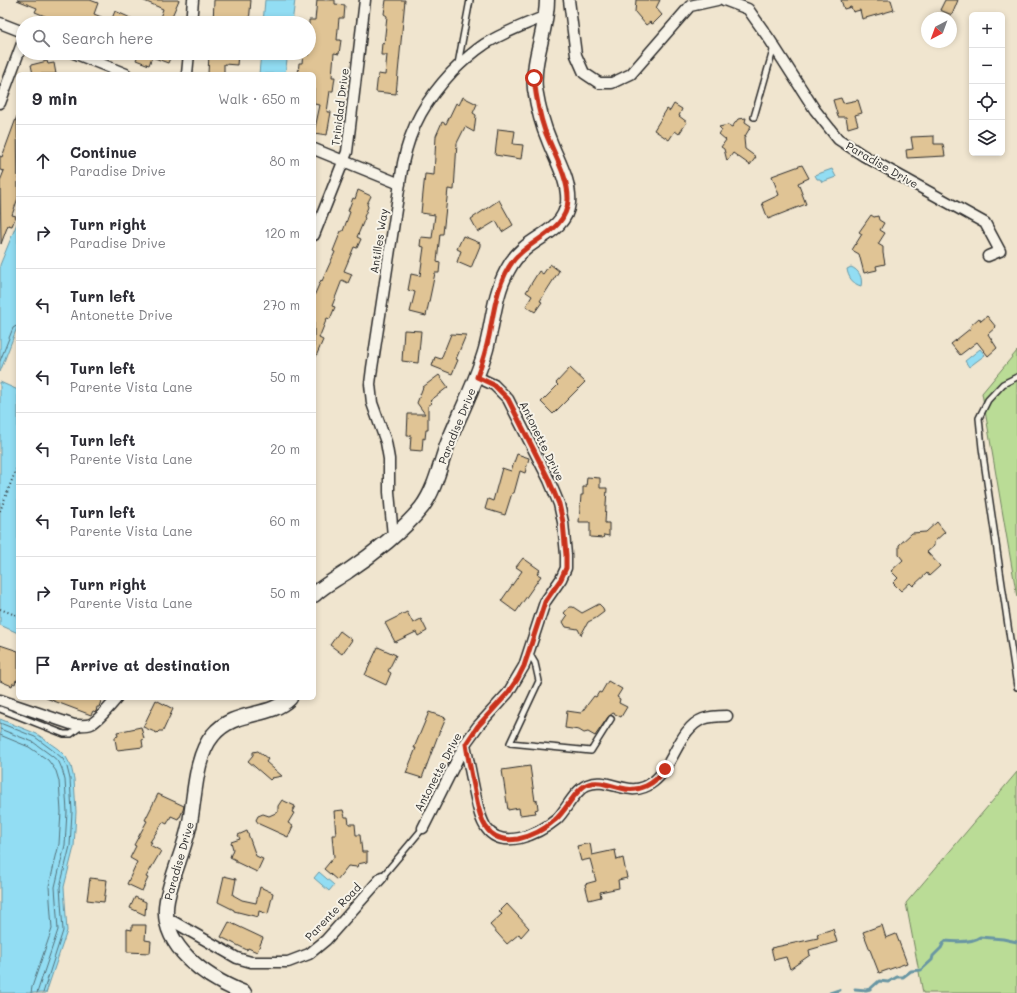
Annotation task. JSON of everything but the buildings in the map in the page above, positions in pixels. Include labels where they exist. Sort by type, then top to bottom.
[{"type":"street","points":[[192,16],[193,0]]},
{"type":"street","name":"Trinidad Drive","points":[[316,230],[344,161],[348,147],[365,0]]},
{"type":"street","name":"Paradise Drive","points":[[316,593],[357,565],[392,536],[419,510],[428,497],[435,482],[448,444],[477,377],[486,346],[498,292],[507,271],[511,263],[524,249],[548,233],[558,224],[567,208],[567,187],[545,130],[538,107],[535,84],[536,61],[546,16],[547,0]]},
{"type":"street","points":[[569,0],[576,55],[584,73],[599,83],[612,83],[631,74],[690,6],[717,0]]},
{"type":"street","name":"Paradise Drive","points":[[724,0],[748,9],[774,46],[815,110],[838,139],[864,156],[984,223],[1000,251],[988,256]]},
{"type":"street","name":"Antilles Way","points":[[392,536],[388,450],[374,411],[370,384],[400,184],[408,142],[417,120],[432,95],[457,67],[477,50],[493,40],[546,16]]},
{"type":"street","points":[[0,23],[16,29]]},
{"type":"street","points":[[0,103],[16,60]]},
{"type":"street","points":[[91,60],[121,72]]},
{"type":"street","points":[[187,72],[188,60]]},
{"type":"street","points":[[316,150],[400,184]]},
{"type":"street","name":"Antonette Drive","points":[[422,828],[466,744],[478,726],[508,693],[524,666],[545,602],[561,579],[566,568],[563,522],[559,504],[549,480],[512,405],[504,394],[494,385],[477,377]]},
{"type":"street","points":[[0,700],[74,725],[82,725],[90,724],[115,700]]},
{"type":"street","name":"Paradise Drive","points":[[244,993],[218,981],[186,956],[172,937],[167,918],[167,901],[186,841],[202,757],[209,740],[217,730],[232,720],[276,707],[288,700]]},
{"type":"street","points":[[466,744],[479,812],[483,823],[486,828],[496,836],[515,839],[530,835],[550,824],[561,814],[581,789],[588,784],[604,784],[631,790],[642,788],[650,784],[662,773],[686,733],[694,724],[709,718],[727,716]]},
{"type":"street","name":"Parente Road","points":[[167,918],[237,958],[250,962],[288,962],[309,954],[326,940],[382,877]]},
{"type":"lane","points":[[457,67],[470,0]]},
{"type":"lane","points":[[754,117],[774,46]]},
{"type":"lane","points":[[1017,377],[1003,384],[988,400],[979,418],[982,448],[1017,687]]},
{"type":"lane","points":[[529,653],[535,663],[539,681],[510,743],[591,751],[611,719]]},
{"type":"lane","points":[[0,709],[64,734],[71,734],[82,725]]},
{"type":"lane","points":[[382,877],[422,828]]},
{"type":"path","points":[[0,511],[16,470]]},
{"type":"path","points":[[0,609],[16,615]]},
{"type":"green space","points":[[1017,351],[1017,597],[982,393]]},
{"type":"green space","points":[[1017,772],[1017,993],[923,993],[906,903]]},
{"type":"water","points":[[265,0],[295,0],[293,16],[264,16]]},
{"type":"water","points":[[260,60],[287,60],[285,72],[259,72]]},
{"type":"water","points":[[832,169],[836,177],[822,182],[820,179],[817,179],[815,175]]},
{"type":"water","points":[[16,226],[16,330],[0,372],[0,265]]},
{"type":"water","points":[[851,267],[860,275],[861,286],[853,282],[848,275],[847,269]]},
{"type":"water","points":[[980,349],[985,355],[969,367],[965,361]]},
{"type":"water","points":[[0,382],[16,389],[16,632],[0,625]]},
{"type":"water","points":[[0,719],[37,734],[58,749],[66,757],[71,766],[74,779],[76,812],[74,847],[64,887],[67,931],[46,993],[0,993]]},
{"type":"water","points":[[319,872],[334,885],[329,891],[314,878]]},
{"type":"waterway","points":[[855,989],[870,989],[879,981],[888,982],[897,977],[903,977],[911,971],[921,970],[932,960],[933,956],[941,948],[945,941],[968,941],[980,937],[1017,942]]},
{"type":"waterway","points":[[830,993],[839,990]]},
{"type":"route","points":[[534,78],[541,119],[567,187],[567,208],[562,219],[554,229],[524,249],[511,263],[498,292],[486,346],[477,377],[494,385],[508,399],[549,480],[559,504],[563,522],[566,568],[561,579],[545,602],[524,666],[518,678],[508,693],[478,726],[466,744],[480,818],[486,828],[496,836],[508,839],[523,838],[543,829],[556,820],[581,789],[588,784],[604,784],[626,789],[636,789],[650,784],[658,778],[665,769]]}]
